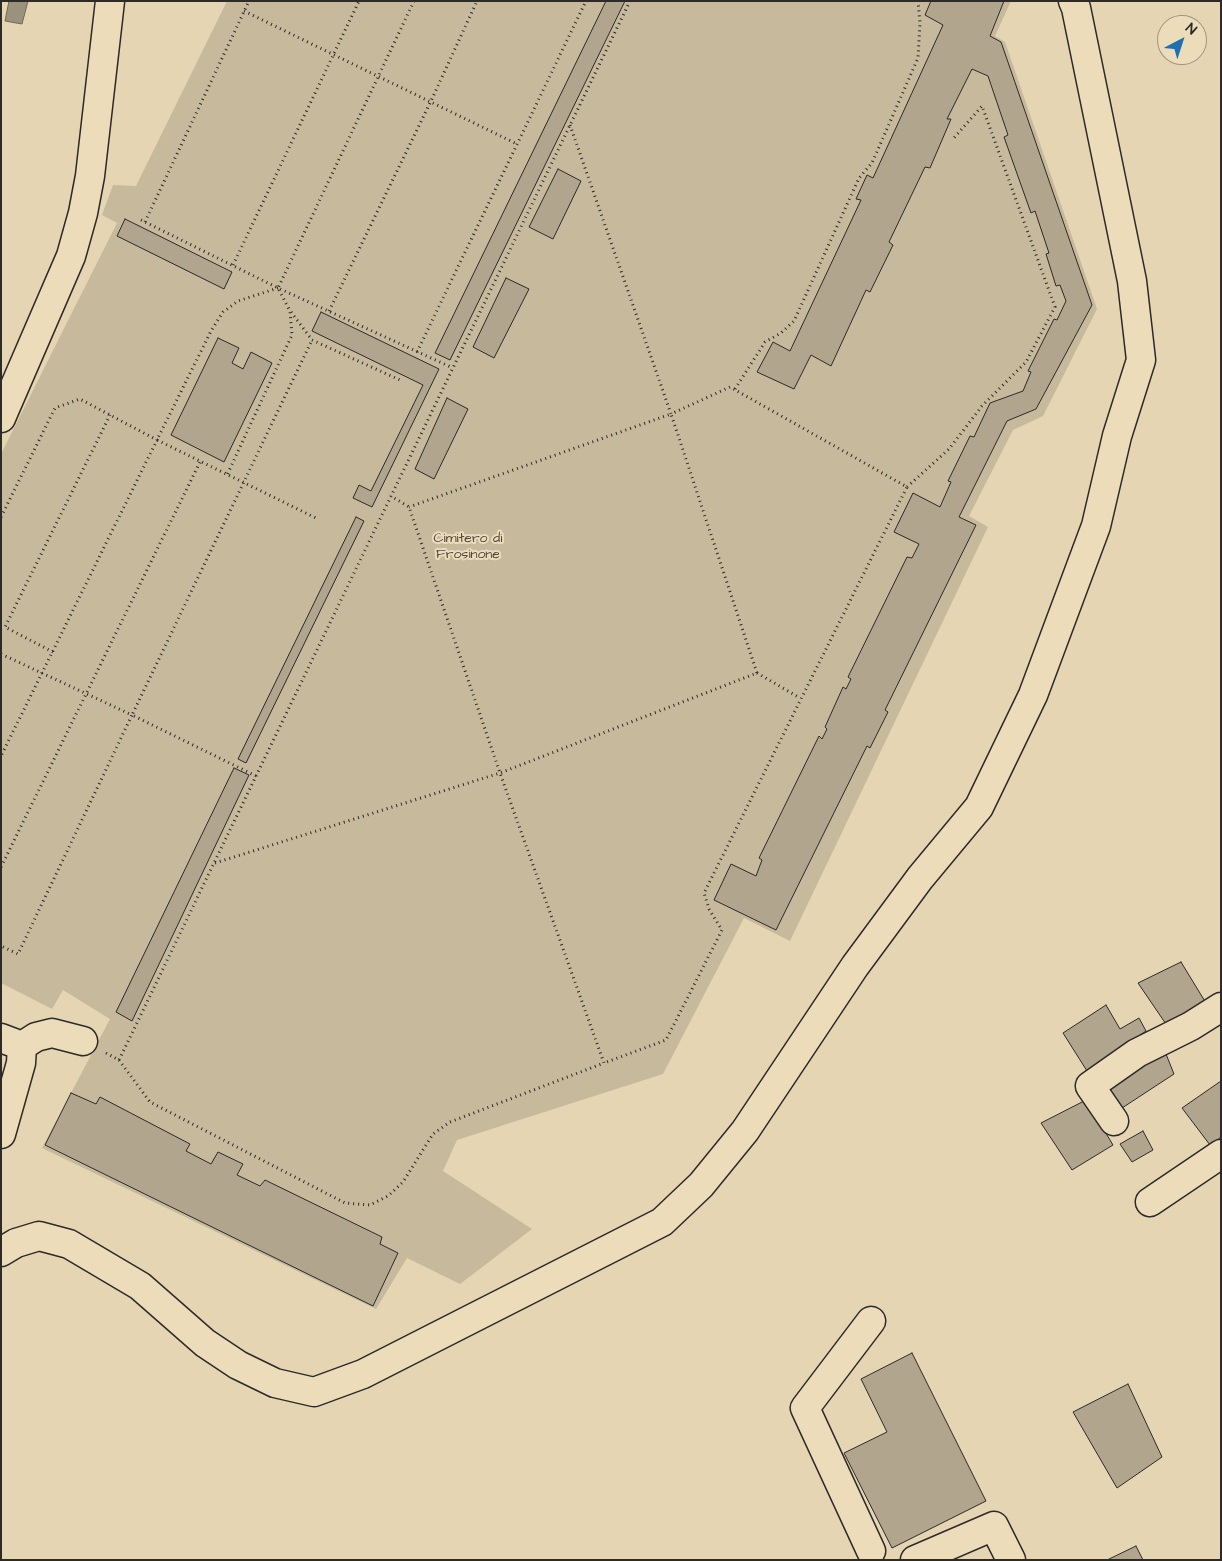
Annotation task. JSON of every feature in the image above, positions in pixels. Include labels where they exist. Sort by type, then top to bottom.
[{"type":"street","points":[[1,418],[71,256],[83,213],[90,176],[110,1]]},
{"type":"street","points":[[1,1252],[16,1243],[39,1236],[69,1244],[140,1286],[204,1343],[238,1366],[275,1384],[314,1392],[363,1374],[662,1222],[701,1185],[744,1131],[855,966],[908,894],[979,807],[1033,695],[1096,526],[1117,436],[1141,360],[1132,280],[1073,1]]},
{"type":"street","points":[[1114,1121],[1090,1086],[1137,1053],[1191,1026],[1221,1006]]},
{"type":"street","points":[[1,1134],[15,1049],[36,1038],[52,1033],[83,1041]]},
{"type":"street","points":[[1150,1202],[1221,1154]]},
{"type":"street","points":[[868,1557],[805,1408],[871,1321]]},
{"type":"street","points":[[915,1560],[994,1526],[1011,1560]]},
{"type":"path","points":[[146,222],[249,1]]},
{"type":"path","points":[[233,265],[360,1]]},
{"type":"path","points":[[1,756],[210,331],[223,312],[238,301],[278,288],[414,1]]},
{"type":"path","points":[[328,311],[431,101],[476,1]]},
{"type":"path","points":[[417,352],[586,1]]},
{"type":"path","points":[[119,1060],[630,1]]},
{"type":"path","points":[[735,389],[765,342],[781,333],[794,321],[859,178],[872,163],[918,58],[920,23],[918,1]]},
{"type":"path","points":[[244,11],[517,144]]},
{"type":"path","points":[[83,1041],[119,1060],[150,1102],[344,1203],[370,1205],[388,1196],[403,1182],[433,1134],[450,1122],[666,1040],[722,930],[709,909],[704,893],[907,487],[949,449],[987,401],[1014,377],[1026,362],[1055,307],[982,106],[953,140]]},
{"type":"path","points":[[570,125],[671,414],[757,673],[800,698]]},
{"type":"path","points":[[141,220],[278,288],[452,368]]},
{"type":"path","points":[[278,288],[290,312],[312,340],[400,380]]},
{"type":"path","points":[[227,475],[292,335],[290,312]]},
{"type":"path","points":[[1,946],[18,954],[242,482],[312,340]]},
{"type":"path","points":[[409,507],[671,414],[730,387],[907,487]]},
{"type":"path","points":[[1,517],[55,408],[80,399],[200,462],[318,519]]},
{"type":"path","points":[[53,652],[5,627],[110,416]]},
{"type":"path","points":[[1,867],[200,462]]},
{"type":"path","points":[[391,496],[409,507],[500,773],[604,1063]]},
{"type":"path","points":[[1,654],[132,715],[256,776]]},
{"type":"path","points":[[214,863],[500,773],[757,673]]},
{"type":"green space","name":"Cimitero di Frosinone","points":[[227,1],[1011,1],[995,36],[1005,42],[1097,309],[1043,416],[1013,430],[969,516],[988,527],[790,941],[744,918],[663,1074],[457,1140],[443,1171],[532,1229],[460,1284],[407,1258],[376,1309],[42,1148],[110,1019],[63,990],[52,1009],[1,983],[1,454],[117,223],[102,215],[113,185],[136,186]]},
{"type":"shaded area","points":[[9,1],[28,1],[22,24],[5,21]]},
{"type":"building","points":[[606,1],[625,1],[450,360],[435,353]]},
{"type":"building","points":[[931,1],[1004,1],[990,36],[1001,42],[1092,305],[1036,409],[1007,421],[959,517],[976,525],[885,710],[888,712],[870,748],[867,746],[776,930],[714,900],[731,864],[756,876],[762,860],[759,858],[819,736],[822,739],[827,729],[825,727],[843,687],[846,689],[851,679],[848,677],[907,557],[912,558],[919,544],[894,532],[913,493],[940,507],[951,482],[948,481],[970,436],[974,437],[990,403],[1023,391],[1031,372],[1028,371],[1054,319],[1057,320],[1066,301],[1060,285],[1056,286],[1046,254],[1049,253],[1035,211],[1031,213],[1004,137],[1008,135],[988,76],[972,69],[947,119],[951,119],[930,168],[925,167],[889,242],[893,245],[870,292],[866,290],[831,366],[811,355],[794,389],[757,372],[773,342],[790,351],[861,200],[856,199],[867,175],[873,178],[943,25],[925,15]]},
{"type":"building","points":[[558,169],[581,181],[553,239],[529,227]]},
{"type":"building","points":[[125,219],[232,272],[224,289],[117,236]]},
{"type":"building","points":[[506,278],[529,289],[494,358],[473,347]]},
{"type":"building","points":[[321,312],[439,369],[372,507],[353,498],[359,485],[371,491],[423,385],[312,331]]},
{"type":"building","points":[[218,338],[239,348],[232,363],[243,369],[251,352],[272,363],[224,462],[171,435]]},
{"type":"building","points":[[447,398],[468,409],[434,479],[415,469]]},
{"type":"building","points":[[356,517],[364,521],[246,763],[238,759]]},
{"type":"building","points":[[234,768],[249,775],[132,1021],[116,1012]]},
{"type":"building","points":[[1181,962],[1206,1003],[1168,1027],[1138,983]]},
{"type":"building","points":[[1106,1005],[1120,1029],[1139,1018],[1146,1031],[1087,1071],[1063,1033]]},
{"type":"building","points":[[1164,1049],[1174,1074],[1119,1110],[1103,1086]]},
{"type":"building","points":[[1221,1081],[1221,1137],[1210,1145],[1182,1108]]},
{"type":"building","points":[[71,1093],[96,1104],[100,1097],[190,1144],[186,1151],[211,1164],[218,1152],[243,1164],[237,1175],[260,1186],[265,1180],[382,1237],[380,1244],[398,1253],[373,1306],[45,1145]]},
{"type":"building","points":[[1086,1100],[1113,1145],[1072,1170],[1041,1123]]},
{"type":"building","points":[[1143,1131],[1153,1150],[1132,1162],[1120,1144]]},
{"type":"building","points":[[912,1353],[986,1501],[892,1548],[844,1453],[887,1432],[861,1379]]},
{"type":"building","points":[[1128,1384],[1162,1457],[1117,1488],[1073,1412]]},
{"type":"building","points":[[1136,1546],[1143,1560],[1107,1560]]}]
